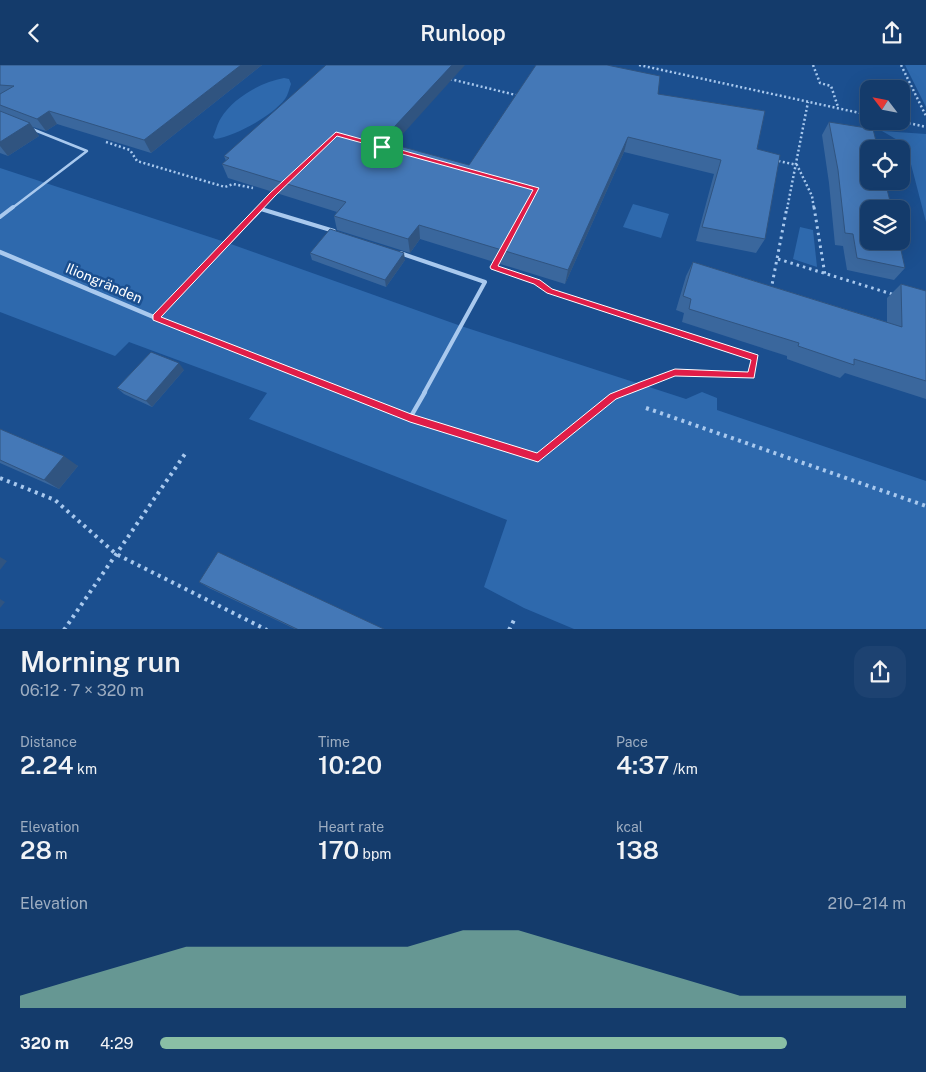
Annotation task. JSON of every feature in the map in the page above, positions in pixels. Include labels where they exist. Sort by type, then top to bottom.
[{"type":"street","name":"Iliongränden","points":[[0,252],[156,317],[410,418],[538,458]]},
{"type":"lane","points":[[0,217],[87,151],[26,127]]},
{"type":"lane","points":[[156,317],[260,209],[338,233]]},
{"type":"lane","points":[[391,250],[485,282],[410,418]]},
{"type":"lane","name":"Iliongränden","points":[[538,458],[613,397],[675,372],[751,375]]},
{"type":"path","points":[[635,73],[639,65],[860,113]]},
{"type":"path","points":[[813,65],[820,83],[831,86],[838,108]]},
{"type":"path","points":[[901,65],[926,116]]},
{"type":"path","points":[[441,76],[526,97]]},
{"type":"path","points":[[771,293],[808,101]]},
{"type":"path","points":[[910,123],[926,127]]},
{"type":"path","points":[[110,135],[102,140],[130,149],[137,161],[225,187],[233,184],[273,195],[260,209]]},
{"type":"path","points":[[768,158],[797,165]]},
{"type":"path","points":[[797,165],[812,197],[825,275]]},
{"type":"path","points":[[778,259],[897,296]]},
{"type":"path","points":[[485,282],[493,267],[537,282],[550,291],[755,358],[751,375]]},
{"type":"path","points":[[613,397],[926,506]]},
{"type":"path","points":[[64,629],[185,454]]},
{"type":"path","points":[[0,478],[55,500],[116,554],[267,629]]},
{"type":"path","points":[[509,629],[515,618]]},
{"type":"shaded area","points":[[905,65],[926,65],[926,107]]},
{"type":"shaded area","points":[[284,78],[289,79],[291,84],[288,94],[272,112],[243,130],[224,137],[215,139],[213,137],[221,118],[240,98],[257,87]]},
{"type":"shaded area","points":[[882,131],[926,134],[926,222],[910,160],[910,140],[897,140]]},
{"type":"shaded area","points":[[0,168],[228,243],[461,326],[686,399],[702,392],[717,398],[717,410],[926,481],[926,629],[574,629],[524,608],[484,587],[507,520],[249,419],[267,393],[129,342],[115,356],[0,312]]},
{"type":"shaded area","points":[[633,204],[669,214],[661,238],[623,227]]},
{"type":"shaded area","points":[[800,227],[813,230],[817,267],[793,259]]},
{"type":"building","points":[[0,65],[241,65],[144,140],[49,111],[37,119],[0,105],[0,94],[14,86],[0,85]]},
{"type":"building","points":[[326,65],[452,65],[381,141],[469,165],[536,65],[607,65],[660,76],[658,94],[765,111],[757,149],[780,155],[765,239],[702,227],[721,160],[628,137],[568,270],[419,225],[408,239],[334,216],[346,202],[222,164],[229,158],[224,156]]},
{"type":"building","points":[[0,111],[30,123],[0,142]]},
{"type":"building","points":[[829,122],[860,127],[860,130],[873,130],[876,140],[860,140],[860,190],[887,190],[890,200],[860,200],[860,250],[901,250],[905,268],[857,258],[853,234],[845,233],[838,170]]},
{"type":"building","points":[[330,229],[404,253],[385,280],[310,253]]},
{"type":"building","points":[[693,262],[902,327],[901,284],[926,291],[926,381],[854,359],[854,365],[798,346],[799,343],[689,309],[691,299],[683,296]]},
{"type":"building","points":[[151,352],[179,363],[146,401],[117,388]]},
{"type":"building","points":[[0,429],[64,456],[44,480],[0,460]]},
{"type":"building","points":[[218,552],[384,629],[297,629],[199,582]]},
{"type":"route","points":[[336,134],[382,147],[537,189],[493,267],[537,282],[550,291],[755,358],[751,375],[675,372],[644,384],[613,397],[538,458],[410,418],[156,317],[273,195],[336,134]]}]
